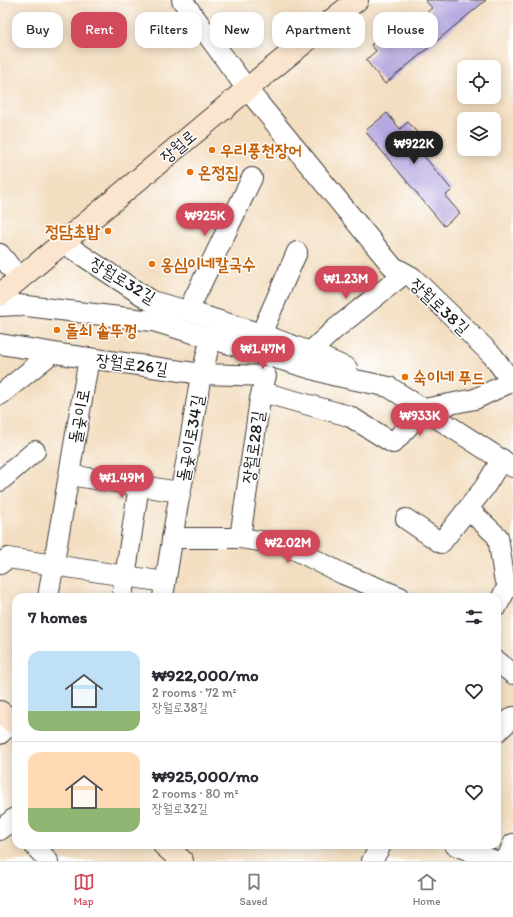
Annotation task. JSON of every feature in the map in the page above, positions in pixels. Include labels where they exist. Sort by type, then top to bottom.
[{"type":"street","name":"장월로38길","points":[[182,0],[247,89],[392,266],[404,274],[412,277],[493,356],[512,381],[475,400],[424,409]]},
{"type":"street","name":"장월로","points":[[0,294],[247,89],[357,0]]},
{"type":"street","points":[[188,311],[252,178]]},
{"type":"street","name":"장월로32길","points":[[62,242],[151,301],[261,334],[310,352],[389,387]]},
{"type":"street","points":[[261,334],[296,252]]},
{"type":"street","points":[[0,254],[19,278]]},
{"type":"street","points":[[310,352],[335,329],[404,274]]},
{"type":"street","points":[[0,306],[18,305],[153,321],[332,374],[389,387],[507,463],[484,488],[441,543],[406,519]]},
{"type":"street","name":"돌곶이로34길","points":[[164,590],[180,492],[202,374],[211,338]]},
{"type":"street","name":"장월로26길","points":[[0,344],[264,384],[349,416],[393,443],[424,409]]},
{"type":"street","points":[[0,395],[52,353]]},
{"type":"street","name":"장월로28길","points":[[240,538],[264,384],[271,356]]},
{"type":"street","name":"돌곶이로","points":[[49,593],[89,358]]},
{"type":"street","points":[[0,481],[35,451]]},
{"type":"street","points":[[69,474],[180,492]]},
{"type":"street","points":[[123,593],[139,485]]},
{"type":"street","points":[[468,509],[498,537],[504,577],[511,586],[501,600]]},
{"type":"street","points":[[172,538],[240,538],[286,546],[343,574],[390,593]]},
{"type":"street","points":[[0,564],[8,558],[125,577],[164,590]]},
{"type":"street","points":[[501,664],[513,674]]},
{"type":"street","points":[[501,728],[513,717]]},
{"type":"street","points":[[509,861],[508,856],[513,844]]},
{"type":"street","points":[[38,849],[48,861]]},
{"type":"street","points":[[168,849],[182,861]]},
{"type":"street","points":[[372,861],[379,849]]},
{"type":"street","points":[[448,861],[453,849]]},
{"type":"street","points":[[465,849],[495,861]]},
{"type":"building","points":[[425,0],[486,0],[438,40],[438,12],[427,12],[432,8]]},
{"type":"building","points":[[374,48],[428,48],[385,84],[366,60],[376,51]]},
{"type":"building","points":[[387,113],[400,129],[408,122],[426,143],[419,150],[452,190],[445,196],[460,213],[444,226],[365,131]]},
{"type":"place","name":"우리풍천장어","points":[[212,150]]},
{"type":"place","name":"온정집","points":[[190,172]]},
{"type":"place","name":"정담초밥","points":[[108,231]]},
{"type":"place","name":"옹심이네칼국수","points":[[152,264]]},
{"type":"place","name":"돌쇠 솥뚜껑","points":[[57,330]]},
{"type":"place","name":"숙이네 푸드","points":[[405,377]]}]
